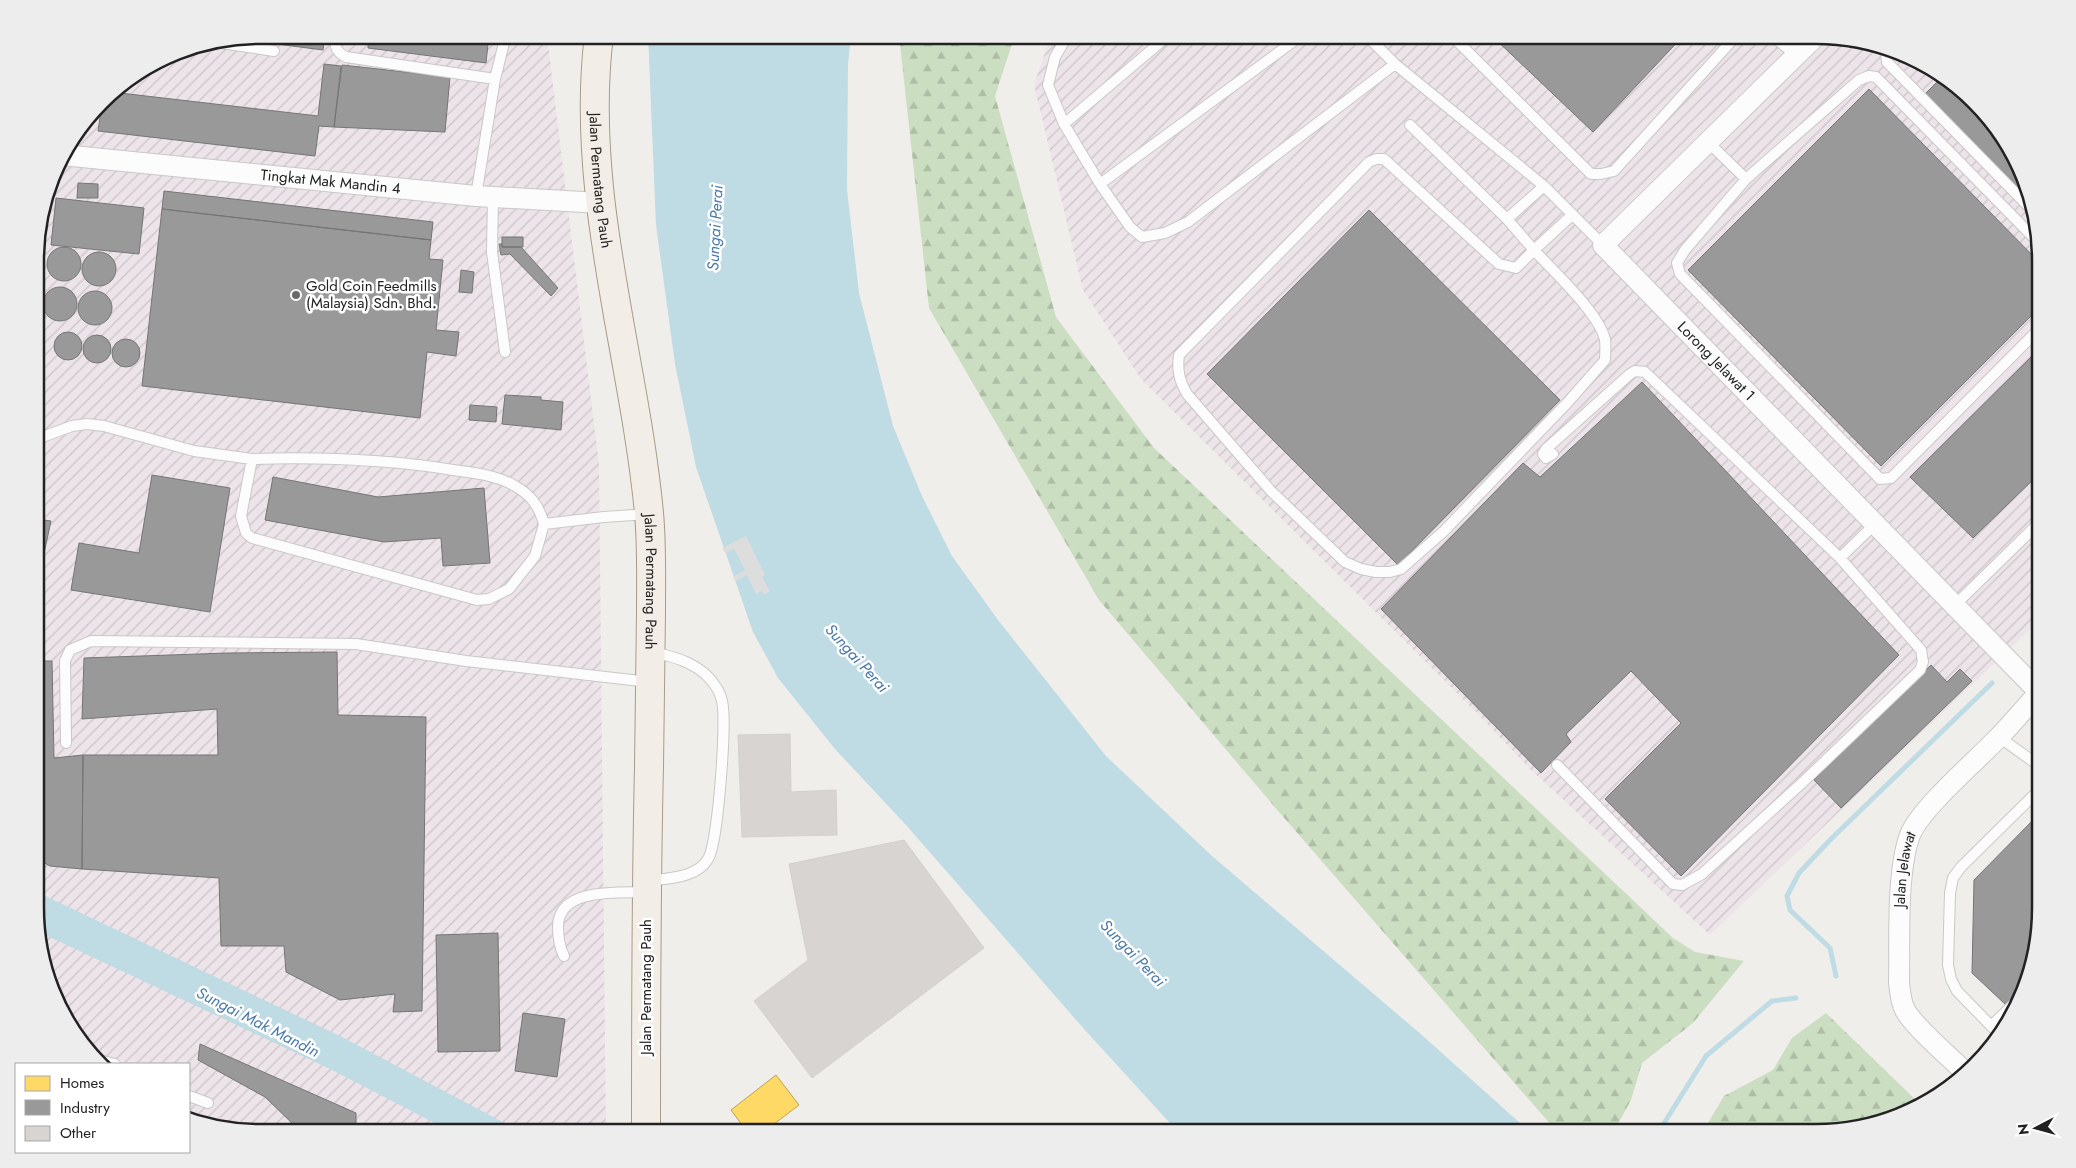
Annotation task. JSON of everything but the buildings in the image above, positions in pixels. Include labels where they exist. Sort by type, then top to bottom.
[{"type":"main road","name":"Jalan Permatang Pauh","points":[[598,44],[595,120],[601,202],[649,514],[650,682],[646,886],[646,1124]]},
{"type":"street","points":[[1602,245],[1806,44]]},
{"type":"street","name":"Tingkat Mak Mandin 4","points":[[71,156],[484,196],[601,202]]},
{"type":"street","name":"Lorong Jelawat 1","points":[[1602,245],[2032,684]]},
{"type":"street","name":"Jalan Jelawat","points":[[1961,1069],[1915,1023],[1906,1012],[1901,1000],[1899,984],[1901,880],[1911,834],[1925,812],[2032,701]]},
{"type":"lane","points":[[335,44],[339,53],[346,57],[495,79]]},
{"type":"lane","points":[[504,44],[495,79],[484,196],[491,231],[504,352]]},
{"type":"lane","points":[[1063,44],[1055,57],[1048,85],[1064,124],[1100,184],[1130,227],[1142,237],[1165,233],[1188,222],[1395,64]]},
{"type":"lane","points":[[1064,124],[1158,44]]},
{"type":"lane","points":[[1100,184],[1290,44]]},
{"type":"lane","points":[[1375,44],[1395,64],[1544,186],[1602,245]]},
{"type":"lane","points":[[1460,44],[1591,174],[1614,171],[1728,44]]},
{"type":"lane","points":[[1782,44],[1796,55]]},
{"type":"lane","points":[[237,45],[274,51]]},
{"type":"lane","points":[[1886,55],[1887,62],[2025,202]]},
{"type":"lane","points":[[2030,234],[1876,77],[1869,76],[1859,80],[1746,179],[1685,250],[1677,263],[1680,274],[1880,479],[1891,478],[2032,336]]},
{"type":"lane","points":[[1410,124],[1507,219],[1534,250],[1578,298],[1600,326],[1605,340],[1605,360],[1568,402],[1444,531],[1401,569],[1390,572],[1376,572],[1361,569],[1345,562],[1271,491],[1187,394],[1180,382],[1179,355],[1369,162],[1384,159],[1499,264],[1516,268],[1534,250],[1572,215]]},
{"type":"lane","points":[[1708,142],[1746,179]]},
{"type":"lane","points":[[1507,219],[1544,186]]},
{"type":"lane","points":[[1553,454],[1546,458],[1543,454],[1546,449],[1630,374],[1635,371],[1645,372],[1840,558],[1921,650],[1923,662],[1920,670],[1803,782],[1702,874],[1693,881],[1682,885],[1673,884],[1557,765]]},
{"type":"lane","points":[[44,436],[72,426],[86,424],[104,426],[194,451],[252,459],[359,459],[431,466],[485,475],[514,485],[530,496],[540,509],[544,524],[535,556],[509,589],[489,598],[477,600],[410,580],[272,545],[252,538],[246,533],[241,516],[252,459]]},
{"type":"lane","points":[[544,524],[649,514]]},
{"type":"lane","points":[[1840,558],[1875,524]]},
{"type":"lane","points":[[1954,606],[2032,529]]},
{"type":"lane","points":[[66,743],[65,662],[70,650],[91,641],[356,644],[466,660],[650,682]]},
{"type":"lane","points":[[564,956],[558,942],[558,920],[561,912],[568,905],[579,898],[646,886],[690,874],[701,867],[708,859],[715,837],[723,729],[722,702],[716,687],[687,661],[650,652]]},
{"type":"lane","points":[[1999,737],[2032,761]]},
{"type":"lane","points":[[1995,1030],[1957,992],[1951,979],[1948,965],[1950,893],[1953,878],[1961,867],[2032,796]]},
{"type":"lane","points":[[1991,1026],[2005,1012]]},
{"type":"lane","points":[[190,1096],[208,1103]]},
{"type":"shaded area","points":[[246,44],[548,44],[599,465],[606,1124],[246,1124],[190,1113],[190,1063],[109,1063],[88,1040],[60,991],[51,964],[44,922],[44,246],[51,204],[60,177],[80,140],[97,117],[128,88],[164,66],[190,55],[218,48]]},
{"type":"shaded area","points":[[1048,44],[1830,44],[1872,51],[1912,66],[1948,88],[1988,128],[2016,177],[2028,218],[2032,246],[2032,628],[1710,935],[1531,770],[1476,712],[1141,379],[1083,290],[1034,85]]},
{"type":"green space","points":[[900,44],[1012,44],[995,96],[1056,317],[1154,448],[1673,938],[1695,952],[1744,961],[1693,1023],[1642,1063],[1631,1100],[1618,1124],[1550,1124],[1273,805],[1099,600],[929,308]]},
{"type":"green space","points":[[1826,1013],[1916,1100],[1872,1117],[1830,1124],[1707,1124],[1724,1096],[1773,1070],[1792,1038]]},
{"type":"water","name":"Sungai Perai","points":[[648,44],[850,44],[848,64],[847,190],[859,293],[893,426],[922,496],[952,556],[998,620],[1106,756],[1212,856],[1423,1036],[1521,1124],[1171,1124],[1084,1029],[906,825],[835,749],[778,678],[753,632],[696,467],[675,364],[656,225]]},
{"type":"water","name":"Sungai Mak Mandin","points":[[44,895],[344,1038],[506,1124],[437,1124],[330,1069],[46,935]]},
{"type":"pier","points":[[746,536],[765,575],[762,577],[770,592],[764,594],[762,591],[756,594],[747,575],[735,581],[733,577],[745,570],[734,549],[725,553],[722,548]]},
{"type":"waterway","points":[[1836,976],[1830,948],[1790,910],[1787,896],[1799,873],[1831,839],[1992,683]]},
{"type":"waterway","points":[[1664,1124],[1706,1056],[1772,1001],[1796,998]]},
{"type":"place","name":"Gold Coin Feedmills (Malaysia) Sdn. Bhd.","points":[[296,295]]}]
